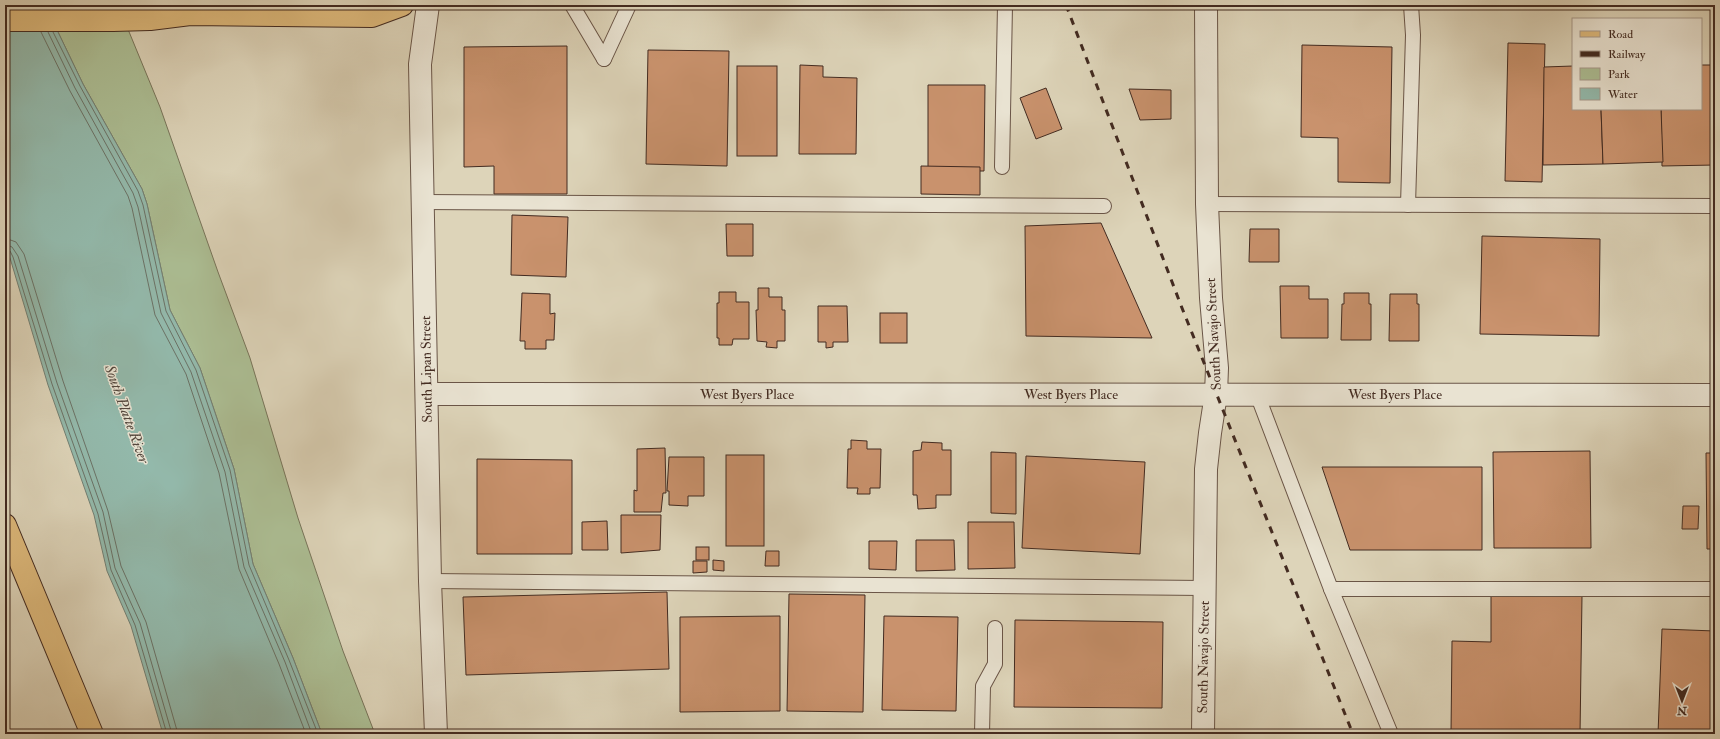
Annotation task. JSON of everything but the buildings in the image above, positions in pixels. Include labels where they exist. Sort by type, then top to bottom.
[{"type":"main road","points":[[5,20],[86,21],[150,19],[190,14],[372,16],[402,5]]},
{"type":"main road","points":[[5,526],[92,734]]},
{"type":"street","name":"South Lipan Street","points":[[428,5],[420,64],[430,581],[436,734]]},
{"type":"street","name":"South Navajo Street","points":[[1203,734],[1206,469],[1216,394],[1217,368],[1211,298],[1207,204],[1206,5]]},
{"type":"street","name":"West Byers Place","points":[[427,394],[1715,394]]},
{"type":"lane","points":[[572,5],[604,59],[629,5]]},
{"type":"lane","points":[[1002,167],[1005,5]]},
{"type":"lane","points":[[1408,205],[1413,35],[1411,5]]},
{"type":"lane","points":[[422,202],[1104,206]]},
{"type":"lane","points":[[1207,204],[1715,206]]},
{"type":"lane","points":[[1257,394],[1330,589],[1391,734]]},
{"type":"lane","points":[[430,581],[1204,588]]},
{"type":"lane","points":[[1330,589],[1715,589]]},
{"type":"lane","points":[[982,734],[983,686],[995,664],[995,628]]},
{"type":"green space","points":[[45,5],[118,5],[160,107],[250,358],[298,518],[343,651],[375,734],[322,734],[293,658],[253,564],[234,469],[200,368],[170,310],[147,204],[142,189],[83,84]]},
{"type":"water","name":"South Platte River","points":[[5,5],[45,5],[83,84],[142,189],[147,204],[170,310],[200,368],[234,469],[253,564],[293,658],[322,734],[163,734],[131,626],[107,571],[94,515],[48,385],[10,258],[5,251]]},
{"type":"railway","points":[[1066,5],[1182,308],[1353,734]]}]
